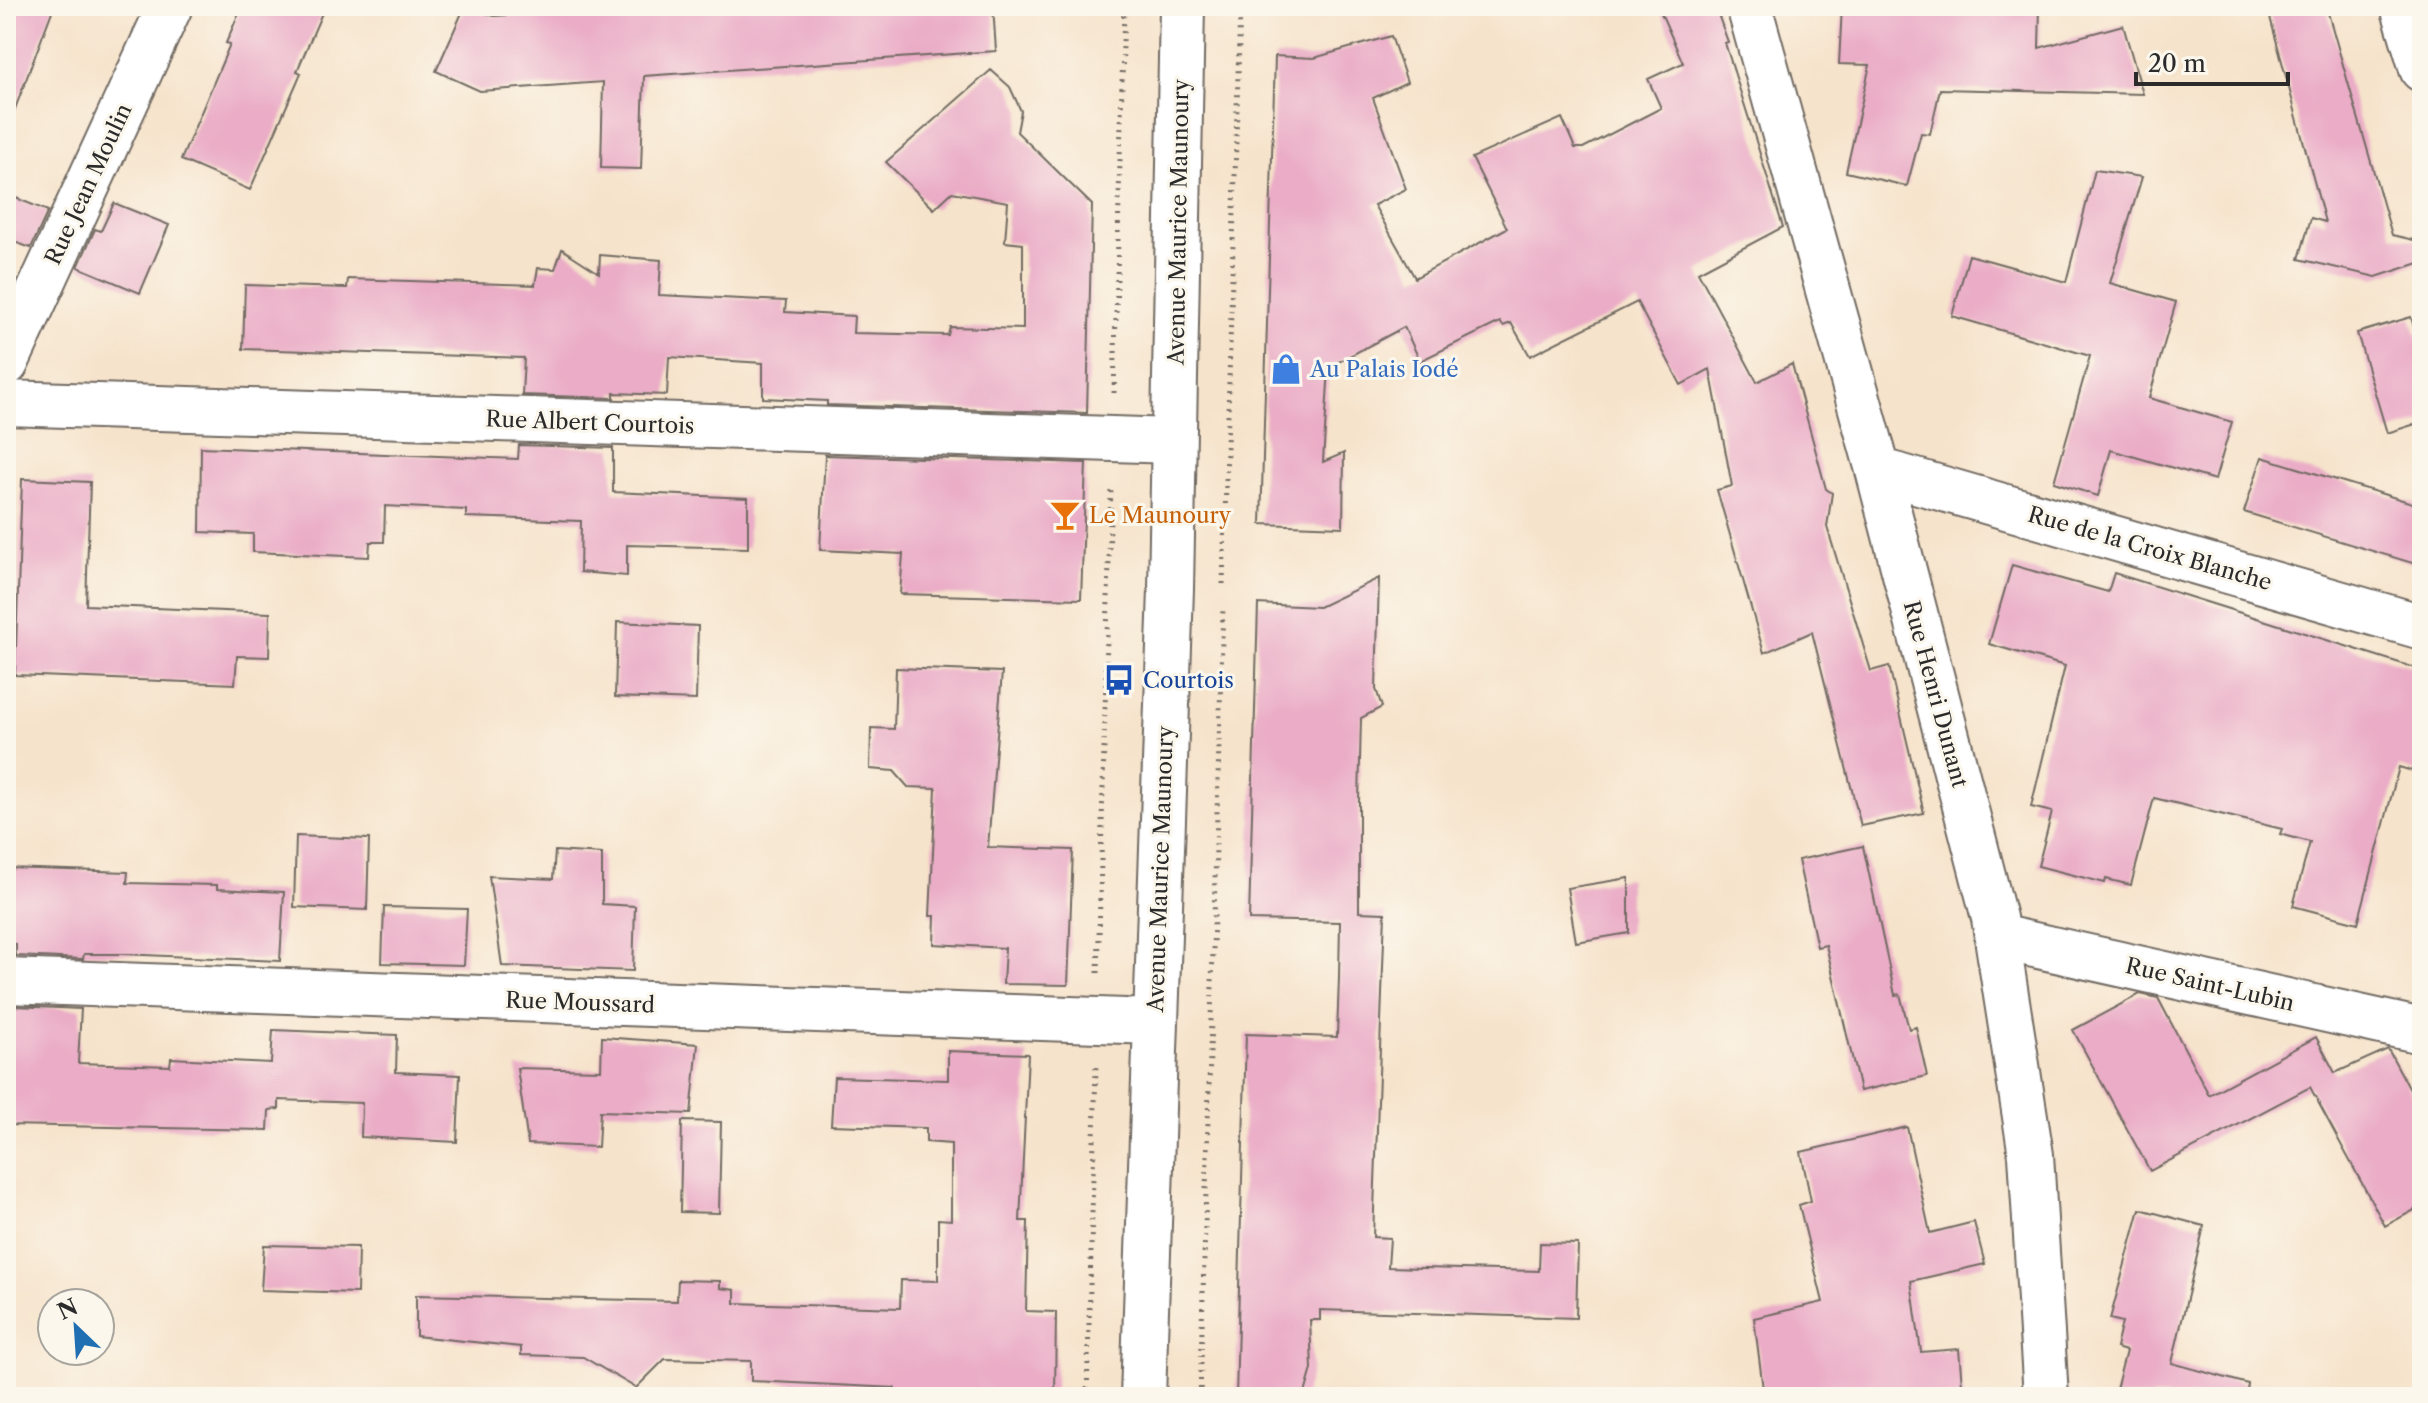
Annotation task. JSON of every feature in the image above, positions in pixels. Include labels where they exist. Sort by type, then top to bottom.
[{"type":"street","name":"Rue Jean Moulin","points":[[6,363],[170,6]]},
{"type":"street","name":"Avenue Maurice Maunoury","points":[[1143,1397],[1171,589],[1182,6]]},
{"type":"street","name":"Rue Henri Dunant","points":[[1749,6],[1878,470],[1998,937],[2031,1155],[2046,1397]]},
{"type":"street","points":[[2403,6],[2422,69]]},
{"type":"street","name":"Rue Albert Courtois","points":[[6,403],[1173,441]]},
{"type":"street","name":"Rue de la Croix Blanche","points":[[1878,470],[2422,627]]},
{"type":"street","name":"Rue Saint-Lubin","points":[[1998,937],[2422,1031]]},
{"type":"street","name":"Rue Moussard","points":[[6,981],[1154,1022]]},
{"type":"path","points":[[1087,1397],[1124,6]]},
{"type":"path","points":[[1200,1397],[1240,6]]},
{"type":"building","points":[[6,6],[54,6],[10,122],[6,122]]},
{"type":"building","points":[[242,6],[325,6],[297,71],[301,73],[250,190],[181,160],[230,44],[226,43]]},
{"type":"building","points":[[465,6],[494,16],[590,9],[589,6],[993,6],[996,51],[644,76],[641,169],[601,168],[603,82],[480,91],[436,71]]},
{"type":"building","points":[[1658,6],[1715,6],[1728,42],[1725,43],[1783,227],[1698,272],[1757,382],[1792,364],[1826,489],[1832,493],[1827,527],[1871,671],[1889,666],[1924,813],[1861,826],[1812,632],[1764,653],[1717,490],[1732,486],[1710,369],[1681,385],[1637,302],[1530,356],[1511,323],[1503,326],[1500,322],[1420,361],[1404,327],[1329,367],[1323,462],[1344,453],[1343,527],[1261,524],[1275,56],[1314,58],[1391,36],[1407,82],[1373,98],[1406,189],[1374,205],[1415,278],[1507,228],[1472,158],[1562,118],[1575,148],[1583,148],[1661,108],[1648,79],[1683,63]]},
{"type":"building","points":[[1842,6],[2040,6],[2039,48],[2123,25],[2143,94],[1940,89],[1930,134],[1921,133],[1907,186],[1846,172],[1870,65],[1839,64]]},
{"type":"building","points":[[2267,6],[2326,6],[2392,235],[2422,242],[2422,262],[2376,277],[2299,259],[2311,218],[2325,222]]},
{"type":"building","points":[[991,70],[1010,87],[1021,111],[1017,132],[1092,205],[1087,413],[827,405],[827,401],[763,398],[763,363],[669,357],[667,395],[614,393],[614,398],[522,395],[524,358],[243,349],[245,285],[347,288],[348,279],[535,285],[538,268],[555,269],[562,249],[599,273],[600,255],[661,260],[659,295],[786,301],[785,312],[854,316],[853,333],[948,335],[950,327],[1023,329],[1023,244],[1005,242],[1008,202],[952,192],[934,209],[886,162]]},
{"type":"building","points":[[2095,170],[2142,177],[2110,283],[2176,302],[2149,398],[2232,422],[2215,480],[2111,450],[2098,496],[2054,482],[2090,356],[1952,316],[1969,255],[2066,282]]},
{"type":"building","points":[[6,194],[48,211],[31,248],[6,239]]},
{"type":"building","points":[[114,203],[169,225],[140,293],[78,267],[95,229],[101,231]]},
{"type":"building","points":[[2411,317],[2422,354],[2422,422],[2387,433],[2357,333]]},
{"type":"building","points":[[519,445],[613,448],[613,492],[748,498],[748,548],[627,545],[627,576],[580,572],[581,521],[466,517],[466,510],[385,506],[384,542],[370,542],[369,557],[253,552],[253,534],[200,532],[201,447],[518,459]]},
{"type":"building","points":[[825,455],[1086,463],[1081,599],[900,594],[903,554],[820,550]]},
{"type":"building","points":[[2262,457],[2422,506],[2422,566],[2244,512]]},
{"type":"building","points":[[22,479],[90,482],[86,605],[270,613],[269,657],[237,656],[235,684],[15,675]]},
{"type":"building","points":[[2012,565],[2108,592],[2114,573],[2422,670],[2422,774],[2399,767],[2358,923],[2293,906],[2310,842],[2280,834],[2282,829],[2154,798],[2131,885],[2106,879],[2105,883],[2038,866],[2052,812],[2031,807],[2065,666],[1989,644]]},
{"type":"building","points":[[1379,578],[1376,689],[1382,707],[1361,718],[1359,802],[1359,912],[1385,913],[1373,1237],[1390,1238],[1388,1267],[1539,1271],[1540,1243],[1578,1244],[1576,1318],[1320,1310],[1320,1320],[1310,1320],[1312,1369],[1304,1397],[1236,1397],[1246,1034],[1337,1037],[1339,977],[1340,922],[1249,920],[1258,604],[1319,607]]},
{"type":"building","points":[[617,622],[698,626],[696,700],[615,697]]},
{"type":"building","points":[[896,668],[1002,672],[988,847],[1073,850],[1068,985],[1003,984],[1005,948],[934,944],[935,916],[930,916],[936,788],[908,787],[894,771],[870,769],[871,728],[894,729]]},
{"type":"building","points":[[296,836],[369,839],[367,910],[294,907]]},
{"type":"building","points":[[1863,846],[1895,995],[1900,994],[1909,1029],[1916,1027],[1927,1076],[1860,1091],[1826,945],[1817,947],[1798,860]]},
{"type":"building","points":[[555,851],[602,854],[602,904],[635,906],[633,971],[502,966],[489,876],[553,879]]},
{"type":"building","points":[[6,868],[128,872],[127,883],[217,885],[217,889],[284,892],[280,961],[121,954],[84,954],[83,959],[16,956],[16,944],[6,943]]},
{"type":"building","points":[[1629,878],[1629,933],[1576,942],[1567,888]]},
{"type":"building","points":[[384,907],[467,909],[464,965],[382,963]]},
{"type":"building","points":[[2140,994],[2158,998],[2209,1095],[2316,1037],[2335,1073],[2388,1049],[2422,1112],[2422,1206],[2385,1226],[2310,1087],[2150,1171],[2073,1030]]},
{"type":"building","points":[[14,1006],[81,1009],[78,1063],[170,1066],[171,1058],[271,1063],[273,1030],[397,1035],[396,1072],[460,1075],[457,1142],[361,1137],[362,1103],[279,1100],[279,1109],[269,1110],[268,1130],[6,1125],[6,1020],[14,1021]]},
{"type":"building","points":[[602,1037],[698,1044],[691,1114],[600,1111],[598,1147],[528,1144],[517,1068],[601,1070]]},
{"type":"building","points":[[948,1051],[1028,1054],[1020,1221],[1028,1221],[1026,1311],[1056,1312],[1055,1397],[895,1397],[895,1388],[751,1381],[751,1361],[665,1359],[636,1388],[583,1357],[521,1355],[521,1347],[416,1336],[416,1295],[677,1301],[678,1280],[720,1281],[720,1288],[735,1290],[735,1303],[900,1308],[901,1280],[938,1281],[938,1219],[951,1220],[951,1144],[926,1142],[926,1128],[831,1125],[834,1077],[948,1080]]},
{"type":"building","points":[[682,1121],[721,1122],[719,1213],[680,1212]]},
{"type":"building","points":[[1907,1127],[1930,1233],[1974,1222],[1985,1264],[1911,1281],[1921,1352],[1959,1349],[1963,1397],[1764,1397],[1754,1318],[1823,1302],[1799,1205],[1811,1201],[1801,1152]]},
{"type":"building","points":[[2140,1209],[2204,1226],[2172,1363],[2248,1384],[2246,1397],[2114,1397],[2126,1351],[2116,1348],[2122,1322],[2110,1319]]},
{"type":"building","points":[[264,1245],[358,1247],[357,1293],[261,1290]]},
{"type":"place","name":"Au Palais Iodé","points":[[1286,369]]},
{"type":"place","name":"Le Maunoury","points":[[1065,515]]},
{"type":"place","name":"Courtois","points":[[1119,680]]}]
